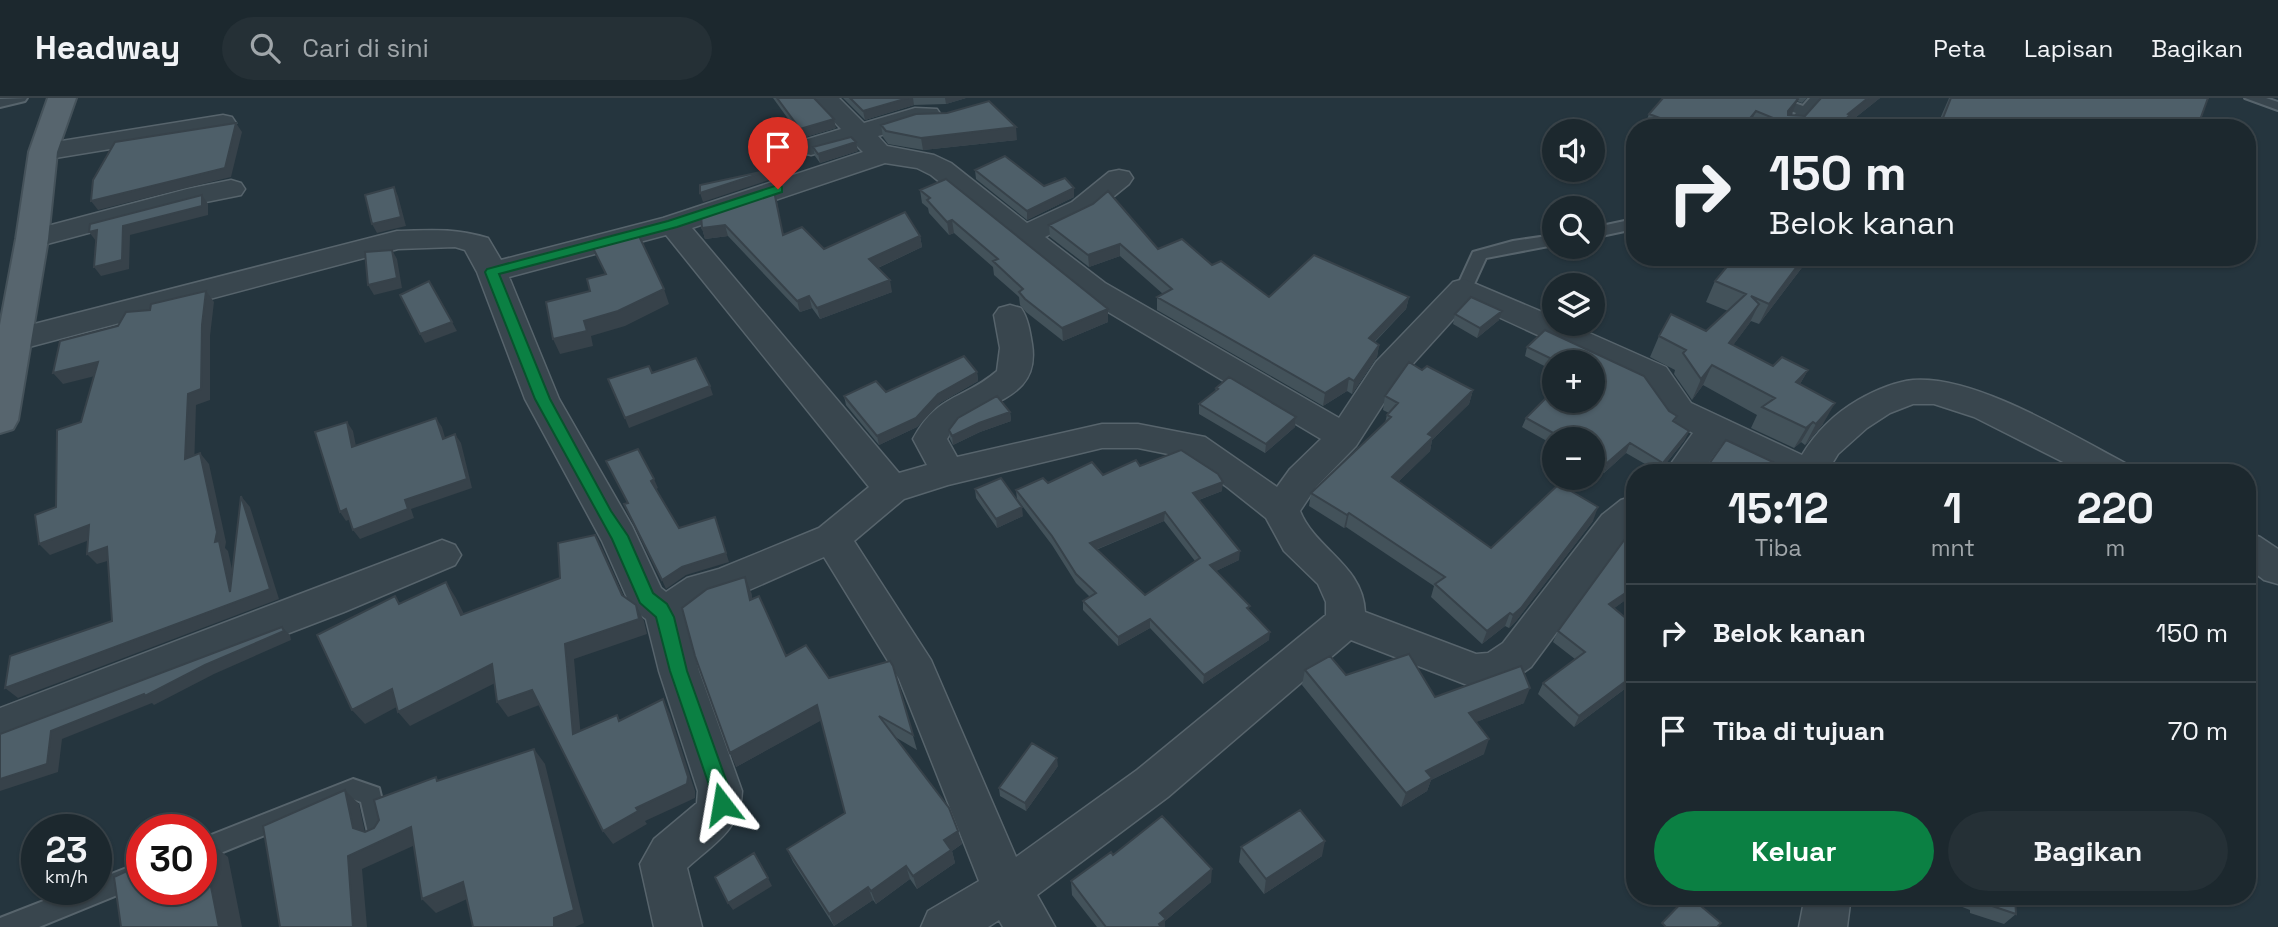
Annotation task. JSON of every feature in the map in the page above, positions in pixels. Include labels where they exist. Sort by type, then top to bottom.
[{"type":"main road","points":[[0,419],[32,239],[43,152],[62,98]]},
{"type":"street","points":[[824,98],[883,154]]},
{"type":"street","points":[[811,146],[915,116],[948,116]]},
{"type":"street","points":[[43,152],[223,123]]},
{"type":"street","points":[[492,272],[673,224],[883,154],[924,161],[941,169],[1027,234],[1043,252],[1094,290],[1344,437]]},
{"type":"street","points":[[1027,234],[1082,208],[1119,178]]},
{"type":"street","points":[[32,239],[148,211],[197,195],[231,189]]},
{"type":"street","points":[[673,224],[891,489]]},
{"type":"street","points":[[14,340],[397,240],[456,238],[477,244],[492,272],[542,399],[605,515],[620,536],[646,598],[661,609],[665,617],[679,671],[720,791],[722,804],[715,818],[668,855],[663,864],[678,927]]},
{"type":"street","points":[[1281,510],[1303,478],[1344,437],[1388,370],[1464,289],[1654,375],[1660,381],[1667,399],[1678,411],[1790,464]]},
{"type":"street","points":[[948,472],[930,439],[933,431],[948,414],[991,392],[1014,372],[1017,358],[1010,315]]},
{"type":"street","points":[[1813,464],[1825,446],[1840,432],[1881,403],[1914,392],[1950,397],[1997,413],[2097,464]]},
{"type":"street","points":[[1689,464],[1715,429]]},
{"type":"street","points":[[665,617],[683,600],[701,589],[726,583],[832,538],[891,489],[948,472],[1102,436],[1138,436],[1193,446],[1281,510],[1286,529],[1340,582],[1347,600],[1346,621],[1181,761],[1007,892],[945,927]]},
{"type":"street","points":[[1346,621],[1475,671],[1496,670],[1517,655],[1615,525],[1626,515]]},
{"type":"street","points":[[832,538],[917,672],[1007,892],[1031,927]]},
{"type":"street","points":[[2256,553],[2278,569]]},
{"type":"street","points":[[0,726],[330,601],[442,555]]},
{"type":"street","points":[[1823,927],[1827,905]]},
{"type":"lane","points":[[0,103],[20,98]]},
{"type":"lane","points":[[1767,98],[1805,112]]},
{"type":"lane","points":[[1798,119],[1818,98]]},
{"type":"lane","points":[[2252,98],[2278,106]]},
{"type":"lane","points":[[1605,230],[1626,226]]},
{"type":"lane","points":[[1464,289],[1479,255],[1542,242]]},
{"type":"lane","points":[[217,843],[354,789],[371,795],[378,833]]},
{"type":"lane","points":[[9,927],[126,879]]},
{"type":"building","points":[[777,98],[814,98],[834,119],[800,129]]},
{"type":"building","points":[[850,98],[908,98],[863,111]]},
{"type":"building","points":[[1663,98],[1796,98],[1798,99],[1788,111],[1788,115],[1805,116],[1821,98],[1868,98],[1846,119],[1776,119],[1756,111],[1749,119],[1663,119],[1649,114]]},
{"type":"building","points":[[1951,98],[2208,98],[2200,119],[1943,119]]},
{"type":"building","points":[[989,101],[1016,127],[921,138],[886,131],[881,125],[916,114],[947,113]]},
{"type":"building","points":[[236,123],[225,168],[91,201],[93,180],[115,142]]},
{"type":"building","points":[[851,137],[856,142],[818,154],[813,147]]},
{"type":"building","points":[[1005,156],[1044,186],[1065,178],[1074,188],[1027,211],[975,170]]},
{"type":"building","points":[[770,170],[700,193],[700,185]]},
{"type":"building","points":[[946,179],[1108,309],[1062,328],[1025,299],[1019,292],[1023,289],[993,261],[998,259],[952,220],[947,222],[927,200],[930,198],[920,190]]},
{"type":"building","points":[[394,187],[401,217],[372,224],[365,195]]},
{"type":"building","points":[[774,191],[783,235],[802,227],[824,249],[905,212],[920,236],[869,259],[890,280],[817,308],[809,296],[797,301],[725,225],[702,228],[701,215]]},
{"type":"building","points":[[1108,191],[1158,249],[1182,239],[1212,265],[1221,261],[1269,297],[1314,255],[1409,297],[1369,338],[1379,345],[1354,381],[1349,378],[1325,393],[1157,297],[1172,289],[1120,244],[1088,255],[1049,225],[1093,204]]},
{"type":"building","points":[[202,195],[202,206],[123,226],[122,260],[94,267],[97,230],[89,232],[90,224]]},
{"type":"building","points":[[626,232],[629,239],[639,236],[664,289],[618,311],[584,321],[587,331],[553,339],[546,302],[590,291],[587,279],[606,274],[592,246],[597,244],[595,240]]},
{"type":"building","points":[[392,250],[397,278],[368,285],[365,252]]},
{"type":"building","points":[[1728,266],[1797,266],[1769,304],[1751,296],[1759,304],[1729,343],[1773,366],[1782,357],[1808,370],[1796,382],[1835,403],[1816,424],[1813,422],[1806,428],[1762,407],[1775,398],[1712,365],[1701,379],[1683,353],[1686,350],[1659,336],[1671,314],[1706,331],[1746,294],[1715,281]]},
{"type":"building","points":[[429,281],[452,322],[420,334],[400,295]]},
{"type":"building","points":[[206,291],[202,325],[201,389],[188,394],[185,459],[200,453],[217,532],[215,542],[219,541],[230,592],[241,496],[270,589],[5,688],[10,656],[112,621],[107,547],[87,554],[89,525],[39,544],[35,515],[56,507],[57,430],[81,422],[98,362],[53,373],[60,341],[118,326],[126,312],[150,310],[151,304]]},
{"type":"building","points":[[1471,297],[1502,311],[1480,328],[1455,314]]},
{"type":"building","points":[[1542,333],[1542,336],[1558,336],[1588,350],[1542,350],[1542,354],[1527,347]]},
{"type":"building","points":[[964,356],[977,372],[938,394],[916,418],[877,436],[844,396],[876,381],[886,392]]},
{"type":"building","points":[[696,358],[710,386],[625,418],[608,379],[649,366],[652,373]]},
{"type":"building","points":[[1605,358],[1644,376],[1669,411],[1677,416],[1673,421],[1689,431],[1663,463],[1630,443],[1607,463],[1605,427],[1542,427],[1526,418],[1542,402],[1542,413],[1605,413]]},
{"type":"building","points":[[1409,362],[1422,370],[1427,366],[1473,390],[1428,434],[1433,437],[1392,477],[1491,548],[1553,490],[1569,490],[1598,507],[1521,608],[1487,631],[1435,584],[1445,577],[1349,513],[1347,515],[1311,493],[1391,417],[1387,415],[1398,403],[1385,396]]},
{"type":"building","points":[[1229,377],[1296,417],[1266,444],[1199,404]]},
{"type":"building","points":[[997,396],[1010,412],[952,436],[949,430],[958,418]]},
{"type":"building","points":[[436,418],[443,439],[455,434],[467,479],[405,500],[408,509],[353,530],[346,509],[340,512],[315,432],[347,422],[352,447]]},
{"type":"building","points":[[1726,440],[1773,462],[1771,464],[1709,464]]},
{"type":"building","points":[[638,449],[654,479],[651,481],[679,528],[715,517],[726,553],[682,567],[662,580],[606,461]]},
{"type":"building","points":[[1181,450],[1218,474],[1223,482],[1193,493],[1240,551],[1210,565],[1250,606],[1247,608],[1270,632],[1204,675],[1150,619],[1118,637],[1083,601],[1096,593],[1076,574],[1052,536],[1016,490],[1043,478],[1048,483],[1092,462],[1103,475],[1136,460],[1140,466]],"holes":[[[1165,512],[1200,558],[1145,595],[1090,543]]]},
{"type":"building","points":[[1001,478],[1022,507],[996,519],[975,489]]},
{"type":"building","points":[[595,535],[622,595],[636,605],[639,619],[565,644],[573,734],[617,715],[619,721],[663,699],[688,777],[687,784],[636,808],[638,811],[603,831],[532,690],[497,702],[492,664],[398,712],[392,689],[352,710],[317,635],[395,596],[399,604],[446,582],[461,615],[560,578],[558,543]]},
{"type":"building","points":[[1626,540],[1626,593],[1609,604],[1626,618],[1626,681],[1579,716],[1543,683],[1585,652],[1558,631]]},
{"type":"building","points":[[745,577],[750,600],[759,596],[786,656],[806,645],[829,678],[890,661],[913,735],[879,716],[949,808],[958,831],[944,840],[951,850],[913,876],[906,866],[871,891],[868,887],[829,914],[787,849],[845,813],[817,705],[730,753],[695,656],[682,608],[707,589]]},
{"type":"building","points":[[282,627],[284,631],[205,665],[145,696],[144,694],[51,731],[47,764],[0,779],[0,734]]},
{"type":"building","points":[[1409,654],[1435,697],[1521,666],[1530,688],[1469,713],[1489,739],[1426,771],[1432,778],[1406,793],[1305,670],[1330,656],[1346,675]]},
{"type":"building","points":[[1032,743],[1057,758],[1025,803],[999,788]]},
{"type":"building","points":[[534,749],[574,910],[554,918],[554,927],[473,927],[463,882],[422,899],[411,827],[348,856],[353,927],[280,927],[263,826],[345,790],[353,828],[365,832],[374,828],[379,820],[374,800],[436,777],[437,781]]},
{"type":"building","points":[[1300,810],[1325,841],[1266,879],[1241,847]]},
{"type":"building","points":[[1162,816],[1212,869],[1160,913],[1166,919],[1159,924],[1161,927],[1106,927],[1071,881],[1111,852],[1113,855]]},
{"type":"building","points":[[754,853],[768,878],[728,903],[715,877]]},
{"type":"building","points":[[126,871],[126,905],[215,905],[219,927],[121,927],[114,877]]},
{"type":"building","points":[[1679,905],[1700,905],[1721,923],[1717,927],[1666,927],[1662,923]]},
{"type":"building","points":[[1989,905],[2016,905],[2016,914]]},
{"type":"route","points":[[722,804],[679,671],[665,617],[661,609],[646,598],[620,536],[605,515],[542,399],[492,272],[673,224],[778,189]]}]
